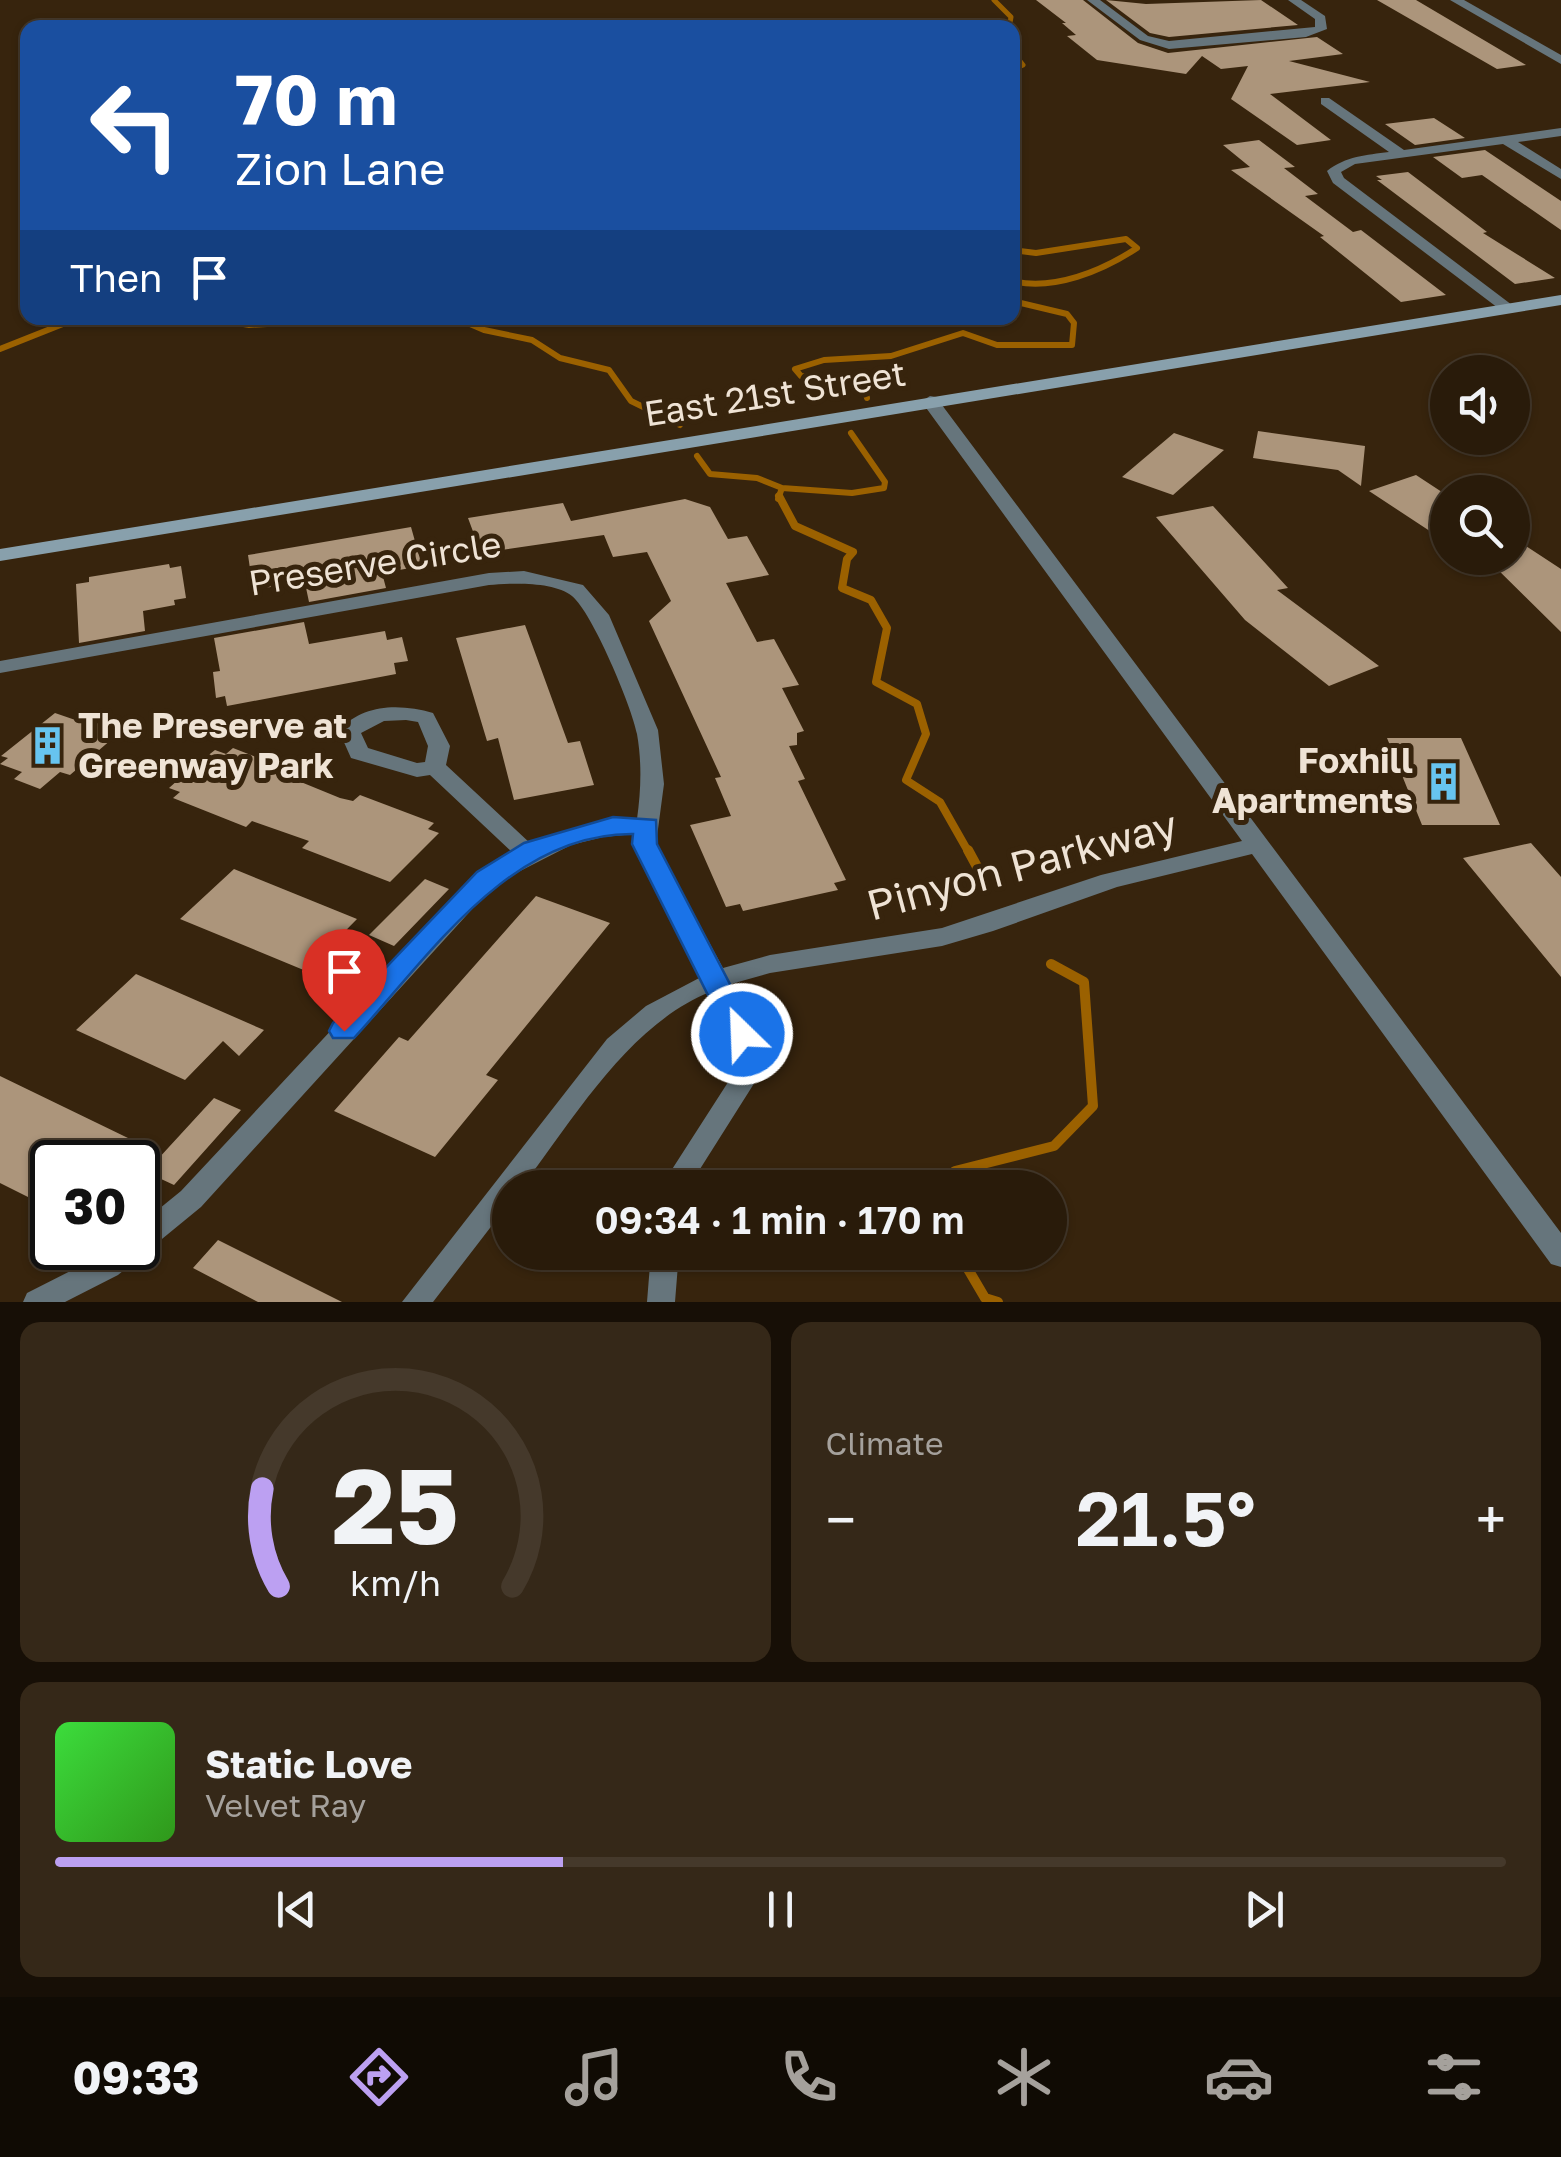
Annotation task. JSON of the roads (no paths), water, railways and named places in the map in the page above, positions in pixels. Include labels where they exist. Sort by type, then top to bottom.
[{"type":"street","points":[[1093,0],[1149,40],[1190,47],[1306,34],[1321,28],[1321,18],[1294,0]]},
{"type":"street","points":[[1456,0],[1561,60]]},
{"type":"street","points":[[1325,101],[1401,154]]},
{"type":"street","points":[[1508,308],[1338,180],[1336,166],[1561,132]]},
{"type":"street","points":[[1506,140],[1561,175]]},
{"type":"street","name":"East 21st Street","points":[[0,555],[1561,300]]},
{"type":"street","points":[[930,401],[1561,1255]]},
{"type":"street","name":"Preserve Circle","points":[[0,667],[489,579],[524,577],[576,590],[599,615],[647,730],[653,784],[644,844],[716,976],[754,1062],[685,1170]]},
{"type":"street","points":[[435,767],[527,853]]},
{"type":"street","points":[[160,1224],[190,1199],[486,878],[527,853],[613,826],[647,826]]},
{"type":"street","name":"Pinyon Parkway","points":[[416,1302],[616,1046],[639,1022],[716,976],[777,960],[939,938],[1108,882],[1258,845]]},
{"type":"street","points":[[38,1302],[100,1270]]},
{"type":"street","points":[[660,1302],[663,1270]]},
{"type":"waterway","points":[[994,0],[1010,20]]},
{"type":"waterway","points":[[1020,61],[1020,66]]},
{"type":"waterway","points":[[1020,251],[1036,253],[1126,239],[1137,248],[1077,277],[1044,283],[1020,282]]},
{"type":"waterway","points":[[867,398],[863,382],[801,376],[795,369],[824,360],[891,356],[963,333],[997,345],[1072,345],[1074,323],[1067,314],[1020,303]]},
{"type":"waterway","points":[[0,349],[60,325]]},
{"type":"waterway","points":[[472,325],[532,340],[560,358],[609,370],[631,401],[680,425]]},
{"type":"waterway","points":[[782,488],[852,493],[884,488],[885,482],[851,433]]},
{"type":"waterway","points":[[697,456],[710,474],[757,478],[782,488]]},
{"type":"waterway","points":[[779,496],[782,488]]},
{"type":"waterway","points":[[779,496],[795,526],[853,552],[847,559],[842,588],[871,600],[887,628],[876,682],[917,704],[926,734],[906,780],[940,802],[969,853]]},
{"type":"waterway","points":[[968,850],[981,874]]},
{"type":"waterway","points":[[959,1170],[1054,1146],[1093,1106],[1084,982],[1051,964]]},
{"type":"waterway","points":[[969,1270],[985,1298],[998,1302]]},
{"type":"place","name":"The Preserve at Greenway Park","points":[[48,746]]},
{"type":"place","name":"Foxhill Apartments","points":[[1443,781]]}]
